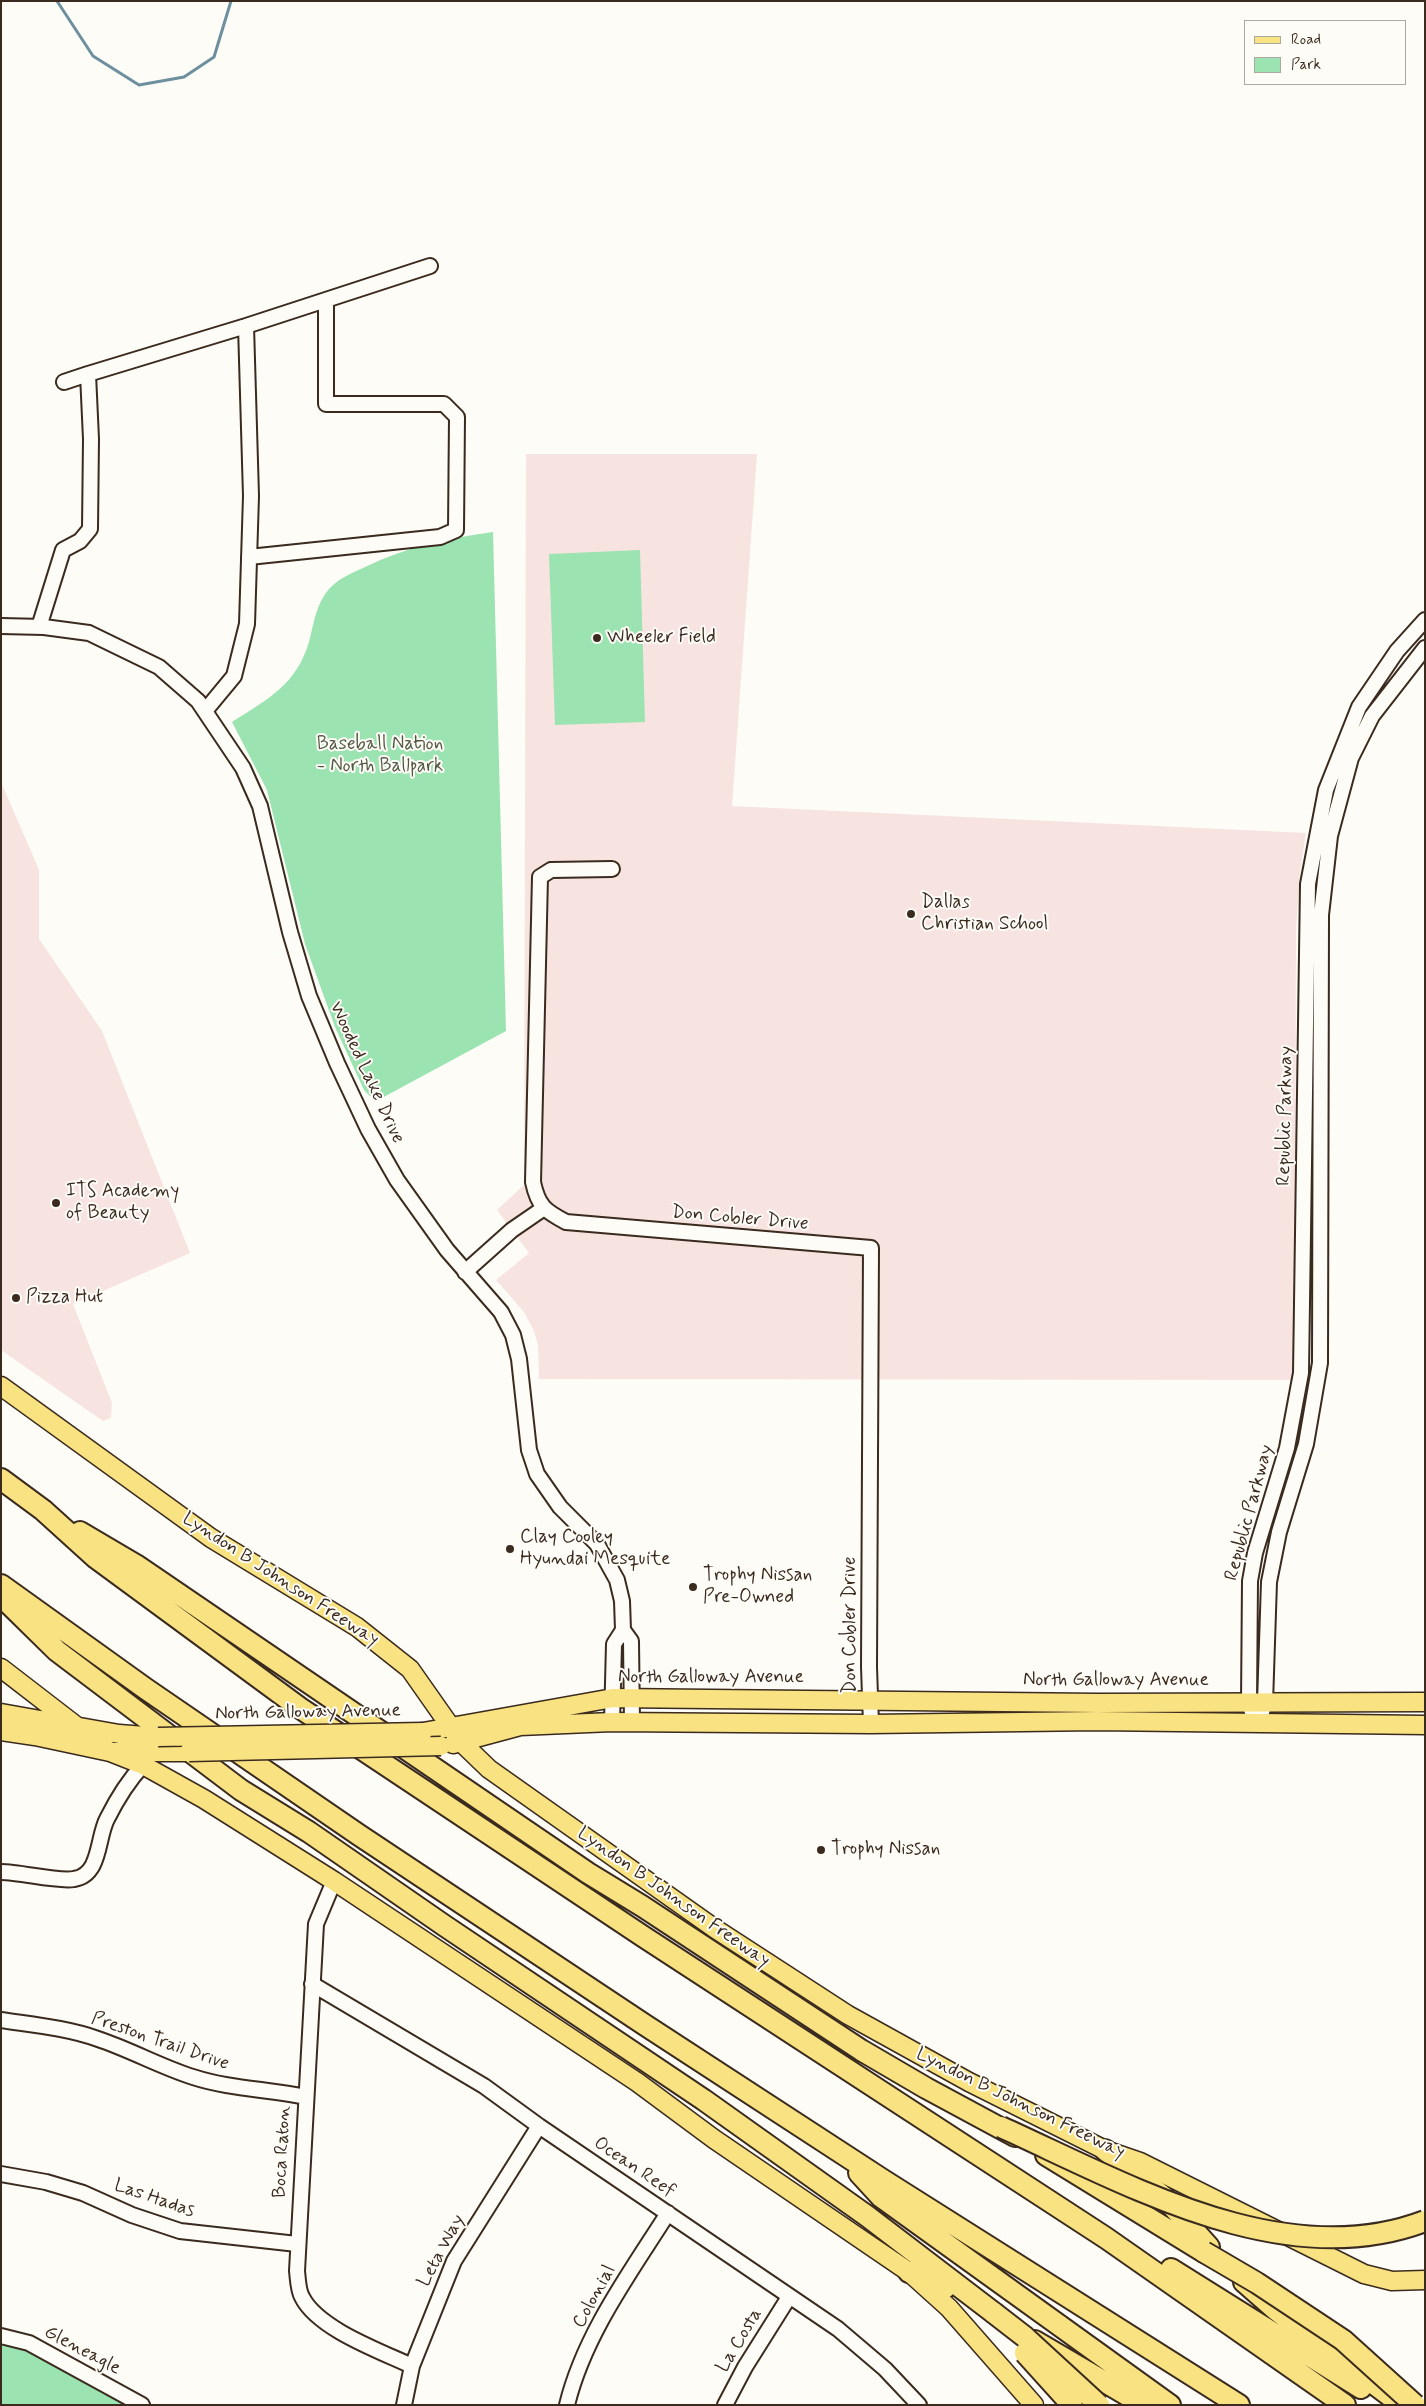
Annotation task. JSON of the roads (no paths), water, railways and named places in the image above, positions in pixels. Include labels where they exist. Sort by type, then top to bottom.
[{"type":"highway","points":[[1,1479],[43,1510],[96,1558],[300,1708],[644,1937],[1106,2238],[1345,2405]]},
{"type":"highway","points":[[43,1510],[136,1565],[588,1873],[642,1906],[862,2050],[926,2088],[1002,2127],[1166,2200],[1240,2224],[1282,2233],[1334,2238],[1365,2236],[1396,2230],[1425,2221]]},
{"type":"highway","points":[[1,1585],[146,1689],[359,1835],[840,2151],[1239,2405]]},
{"type":"highway","points":[[1,1596],[56,1650],[241,1790],[309,1832],[393,1891],[704,2100],[867,2216],[973,2296],[993,2315],[1072,2405]]},
{"type":"highway","points":[[1002,2127],[1312,2318],[1365,2357],[1416,2405]]},
{"type":"highway","points":[[1105,2150],[1164,2197],[1249,2288],[1402,2405]]},
{"type":"highway","points":[[840,2151],[881,2198],[1063,2326],[1170,2405]]},
{"type":"highway","points":[[1106,2238],[1153,2258],[1388,2405]]},
{"type":"highway","points":[[909,2272],[929,2277],[974,2307],[1083,2368],[1144,2405]]},
{"type":"highway","points":[[993,2315],[1025,2337],[1099,2405]]},
{"type":"main road","name":"Lyndon B Johnson Freeway","points":[[1,1386],[211,1538],[357,1627],[410,1669],[462,1743],[489,1769],[714,1928],[840,2010],[969,2082],[1105,2150],[1140,2162],[1364,2274],[1392,2281],[1425,2280]]},
{"type":"main road","points":[[1,1668],[110,1752],[143,1765],[170,1780],[334,1880],[637,2082],[714,2139],[909,2272],[949,2308],[1034,2405]]},
{"type":"main road","name":"North Galloway Avenue","points":[[1,1713],[119,1734],[173,1747],[207,1737],[423,1732],[613,1698],[632,1700],[870,1699],[1257,1703],[1425,1702]]},
{"type":"main road","points":[[1390,1725],[1392,1702]]},
{"type":"main road","name":"North Galloway Avenue","points":[[1,1732],[44,1738],[110,1752],[173,1747],[441,1746],[462,1743],[492,1732],[520,1726],[612,1722],[871,1724],[1097,1721],[1425,1725]]},
{"type":"main road","points":[[489,1769],[485,1759],[485,1749],[492,1732]]},
{"type":"main road","points":[[170,1780],[165,1768],[173,1747]]},
{"type":"street","points":[[64,382],[246,326],[430,266]]},
{"type":"street","points":[[249,557],[440,537],[456,530],[457,417],[444,404],[326,404],[326,300]]},
{"type":"street","points":[[205,711],[234,676],[247,624],[251,496],[246,326]]},
{"type":"street","points":[[39,626],[63,550],[80,542],[90,528],[88,374]]},
{"type":"street","name":"Republic Parkway","points":[[1257,1703],[1250,1641],[1248,1595],[1256,1553],[1287,1448],[1301,1373],[1308,884],[1326,790],[1358,707],[1397,651],[1425,620]]},
{"type":"street","name":"Wooded Lake Drive","points":[[1,626],[39,626],[89,633],[160,667],[198,701],[243,768],[260,806],[290,932],[310,996],[337,1063],[368,1128],[397,1180],[424,1220],[465,1272],[501,1312],[513,1335],[519,1358],[530,1450],[537,1474],[560,1507],[597,1544],[617,1580],[622,1601],[623,1630],[631,1641],[632,1722]]},
{"type":"street","name":"Republic Parkway","points":[[1256,1724],[1269,1582],[1279,1532],[1306,1444],[1320,1363],[1321,915],[1330,836],[1351,758],[1372,716],[1425,648]]},
{"type":"street","points":[[465,1272],[512,1230],[544,1208],[537,1200],[533,1182],[540,877],[550,870],[612,868]]},
{"type":"street","name":"Don Cobler Drive","points":[[544,1208],[566,1222],[872,1248],[871,1724]]},
{"type":"street","points":[[1264,1525],[1279,1532]]},
{"type":"street","name":"Wooded Lake Drive","points":[[612,1722],[614,1644],[623,1630]]},
{"type":"street","points":[[1,1872],[72,1880],[86,1873],[97,1855],[105,1822],[129,1780],[143,1765]]},
{"type":"street","name":"Boca Raton","points":[[334,1880],[316,1924],[297,2271],[302,2296],[314,2315],[334,2328],[412,2366]]},
{"type":"street","name":"Ocean Reef","points":[[312,1984],[484,2086],[539,2126],[716,2244],[789,2297],[838,2328],[862,2348],[919,2405]]},
{"type":"street","name":"Preston Trail Drive","points":[[1,2020],[71,2030],[132,2051],[193,2077],[243,2088],[276,2091],[306,2097]]},
{"type":"street","name":"Leta Way","points":[[404,2405],[412,2366],[454,2261],[539,2126]]},
{"type":"street","name":"Las Hadas","points":[[1,2174],[46,2182],[83,2193],[132,2216],[180,2231],[297,2244]]},
{"type":"street","name":"Colonial","points":[[567,2405],[581,2365],[609,2309],[668,2213]]},
{"type":"street","name":"La Costa","points":[[725,2405],[745,2366],[789,2297]]},
{"type":"street","name":"Gleneagle","points":[[1,2336],[29,2343],[142,2405]]},
{"type":"waterway","points":[[57,1],[93,56],[139,85],[184,77],[214,57],[231,1]]},
{"type":"place","name":"Wheeler Field","points":[[597,638]]},
{"type":"place","name":"Dallas Christian School","points":[[911,914]]},
{"type":"place","name":"ITS Academy of Beauty","points":[[56,1203]]},
{"type":"place","name":"Pizza Hut","points":[[16,1298]]},
{"type":"place","name":"Clay Cooley Hyundai Mesquite","points":[[510,1549]]},
{"type":"place","name":"Trophy Nissan Pre-Owned","points":[[693,1587]]},
{"type":"place","name":"Trophy Nissan","points":[[821,1850]]},
{"type":"park label","name":"Baseball Nation - North Ballpark","points":[[380,756]]}]
